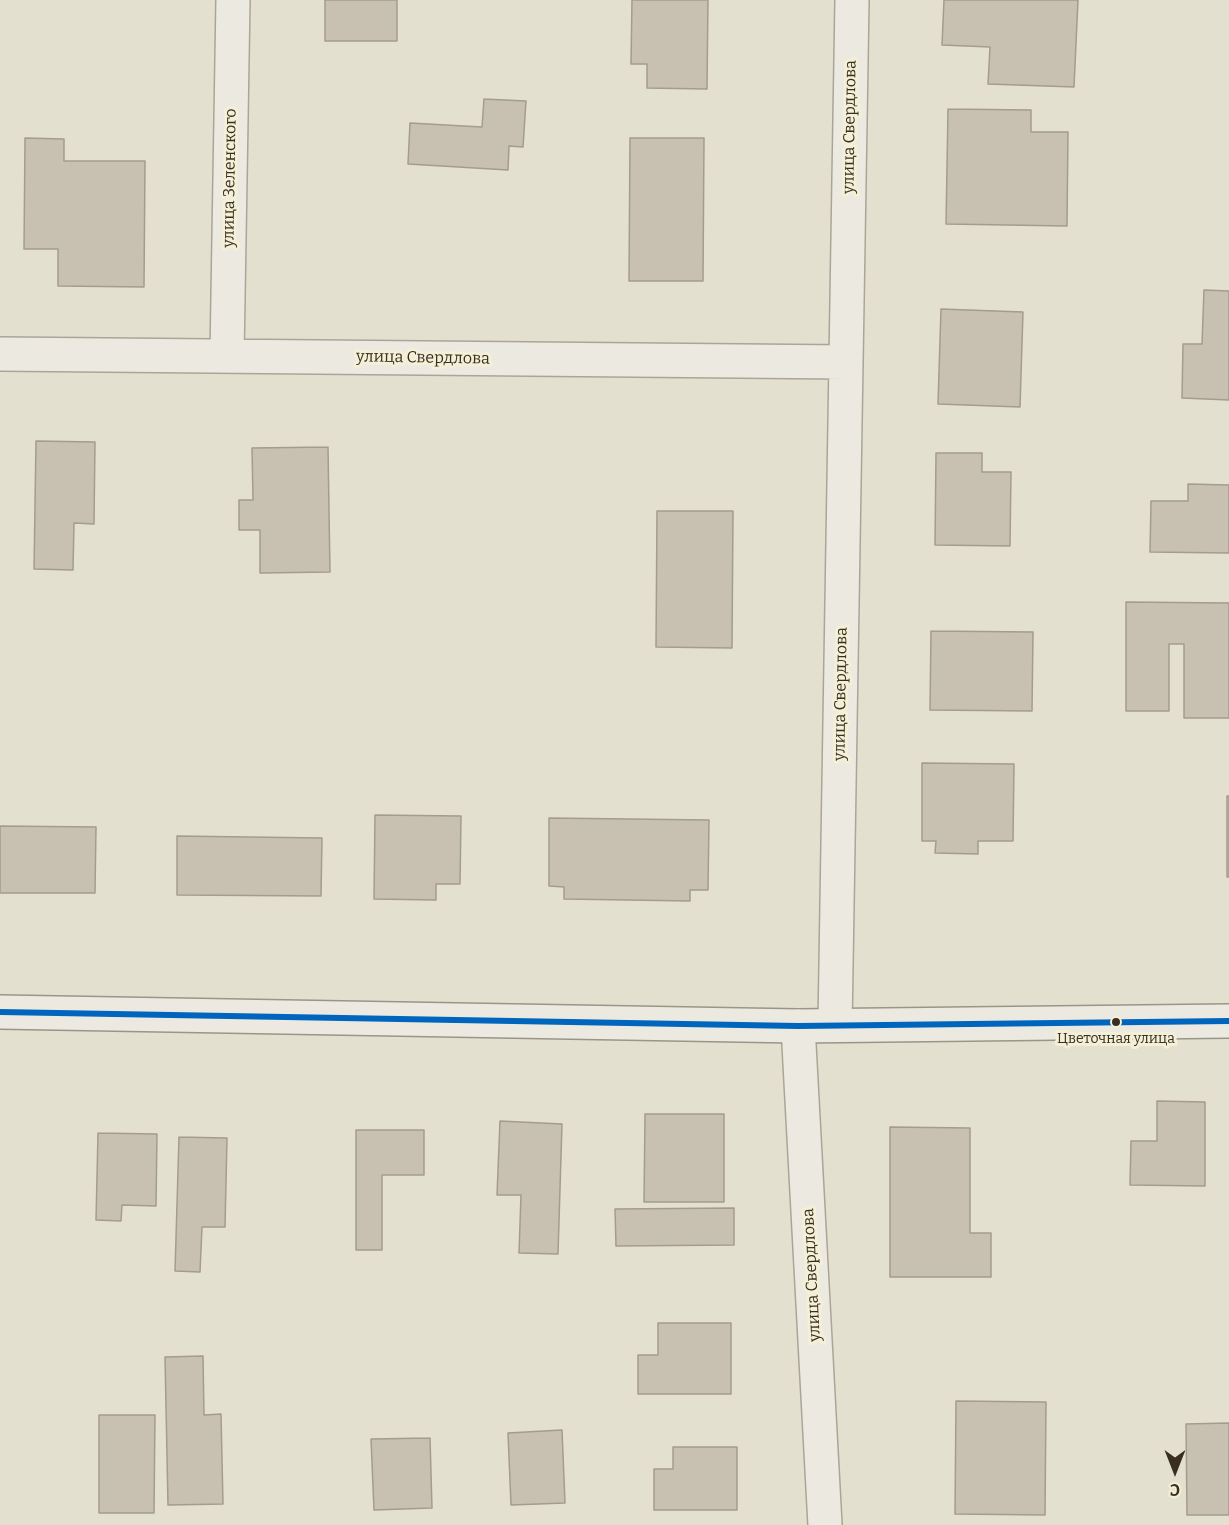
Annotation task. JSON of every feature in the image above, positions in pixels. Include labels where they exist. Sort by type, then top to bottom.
[{"type":"street","name":"улица Зеленского","points":[[226,356],[233,0]]},
{"type":"street","name":"улица Свердлова","points":[[836,1025],[852,0]]},
{"type":"street","name":"улица Свердлова","points":[[0,354],[846,362]]},
{"type":"street","points":[[0,1012],[798,1026],[1229,1021]]},
{"type":"street","name":"улица Свердлова","points":[[798,1026],[825,1525]]},
{"type":"building","points":[[325,0],[397,0],[397,41],[325,41]]},
{"type":"building","points":[[632,0],[708,0],[707,89],[647,88],[647,64],[631,64]]},
{"type":"building","points":[[944,0],[1078,0],[1074,87],[988,84],[990,47],[942,45]]},
{"type":"building","points":[[484,99],[526,101],[523,147],[509,146],[508,170],[408,164],[410,123],[482,127]]},
{"type":"building","points":[[948,109],[1031,110],[1031,132],[1068,132],[1067,226],[946,224]]},
{"type":"building","points":[[25,138],[64,139],[64,161],[145,161],[144,287],[58,286],[58,249],[24,249]]},
{"type":"building","points":[[630,138],[704,138],[703,281],[629,281]]},
{"type":"building","points":[[1204,290],[1229,291],[1229,400],[1182,398],[1183,344],[1202,344]]},
{"type":"building","points":[[941,309],[1023,312],[1020,407],[938,404]]},
{"type":"building","points":[[36,441],[95,442],[94,524],[74,523],[73,570],[34,569]]},
{"type":"building","points":[[328,447],[330,572],[260,573],[260,530],[239,530],[239,500],[253,500],[252,448]]},
{"type":"building","points":[[936,453],[982,453],[982,472],[1011,472],[1010,546],[935,545]]},
{"type":"building","points":[[1188,484],[1229,485],[1229,553],[1150,552],[1151,501],[1188,501]]},
{"type":"building","points":[[657,511],[733,511],[732,648],[656,647]]},
{"type":"building","points":[[1126,602],[1229,603],[1229,718],[1184,718],[1184,644],[1169,644],[1169,711],[1126,711]]},
{"type":"building","points":[[931,631],[1033,632],[1032,711],[930,710]]},
{"type":"building","points":[[922,763],[1014,764],[1013,841],[978,841],[978,854],[935,853],[936,841],[922,841]]},
{"type":"building","points":[[1227,796],[1229,796],[1229,877],[1227,877]]},
{"type":"building","points":[[375,815],[461,816],[460,884],[436,884],[436,900],[374,899]]},
{"type":"building","points":[[549,818],[709,820],[708,890],[690,890],[690,901],[564,899],[564,887],[549,886]]},
{"type":"building","points":[[0,826],[96,827],[95,893],[0,893]]},
{"type":"building","points":[[177,836],[322,838],[321,896],[177,895]]},
{"type":"building","points":[[1157,1101],[1205,1102],[1205,1186],[1130,1185],[1131,1141],[1157,1141]]},
{"type":"building","points":[[645,1114],[724,1114],[724,1202],[644,1202]]},
{"type":"building","points":[[500,1121],[562,1124],[558,1254],[519,1253],[521,1195],[497,1195]]},
{"type":"building","points":[[890,1127],[970,1128],[970,1233],[991,1233],[991,1277],[890,1277]]},
{"type":"building","points":[[356,1130],[424,1130],[424,1175],[382,1175],[382,1250],[356,1250]]},
{"type":"building","points":[[98,1133],[157,1134],[156,1206],[122,1205],[121,1221],[96,1220]]},
{"type":"building","points":[[179,1137],[227,1138],[225,1227],[202,1227],[200,1272],[175,1271]]},
{"type":"building","points":[[734,1208],[734,1245],[616,1246],[615,1209]]},
{"type":"building","points":[[658,1323],[731,1323],[731,1394],[638,1394],[638,1355],[658,1355]]},
{"type":"building","points":[[203,1356],[204,1415],[221,1414],[223,1504],[168,1505],[165,1357]]},
{"type":"building","points":[[956,1401],[1046,1402],[1045,1515],[955,1514]]},
{"type":"building","points":[[99,1415],[155,1415],[154,1513],[99,1513]]},
{"type":"building","points":[[1229,1423],[1229,1515],[1187,1515],[1186,1424]]},
{"type":"building","points":[[562,1430],[565,1503],[511,1505],[508,1433]]},
{"type":"building","points":[[430,1438],[432,1508],[374,1510],[371,1439]]},
{"type":"building","points":[[673,1447],[737,1447],[737,1510],[654,1510],[654,1469],[673,1469]]},
{"type":"transit line","points":[[0,1012],[798,1026],[1229,1021]]},
{"type":"place","name":"Цветочная улица","points":[[1116,1022]]}]
